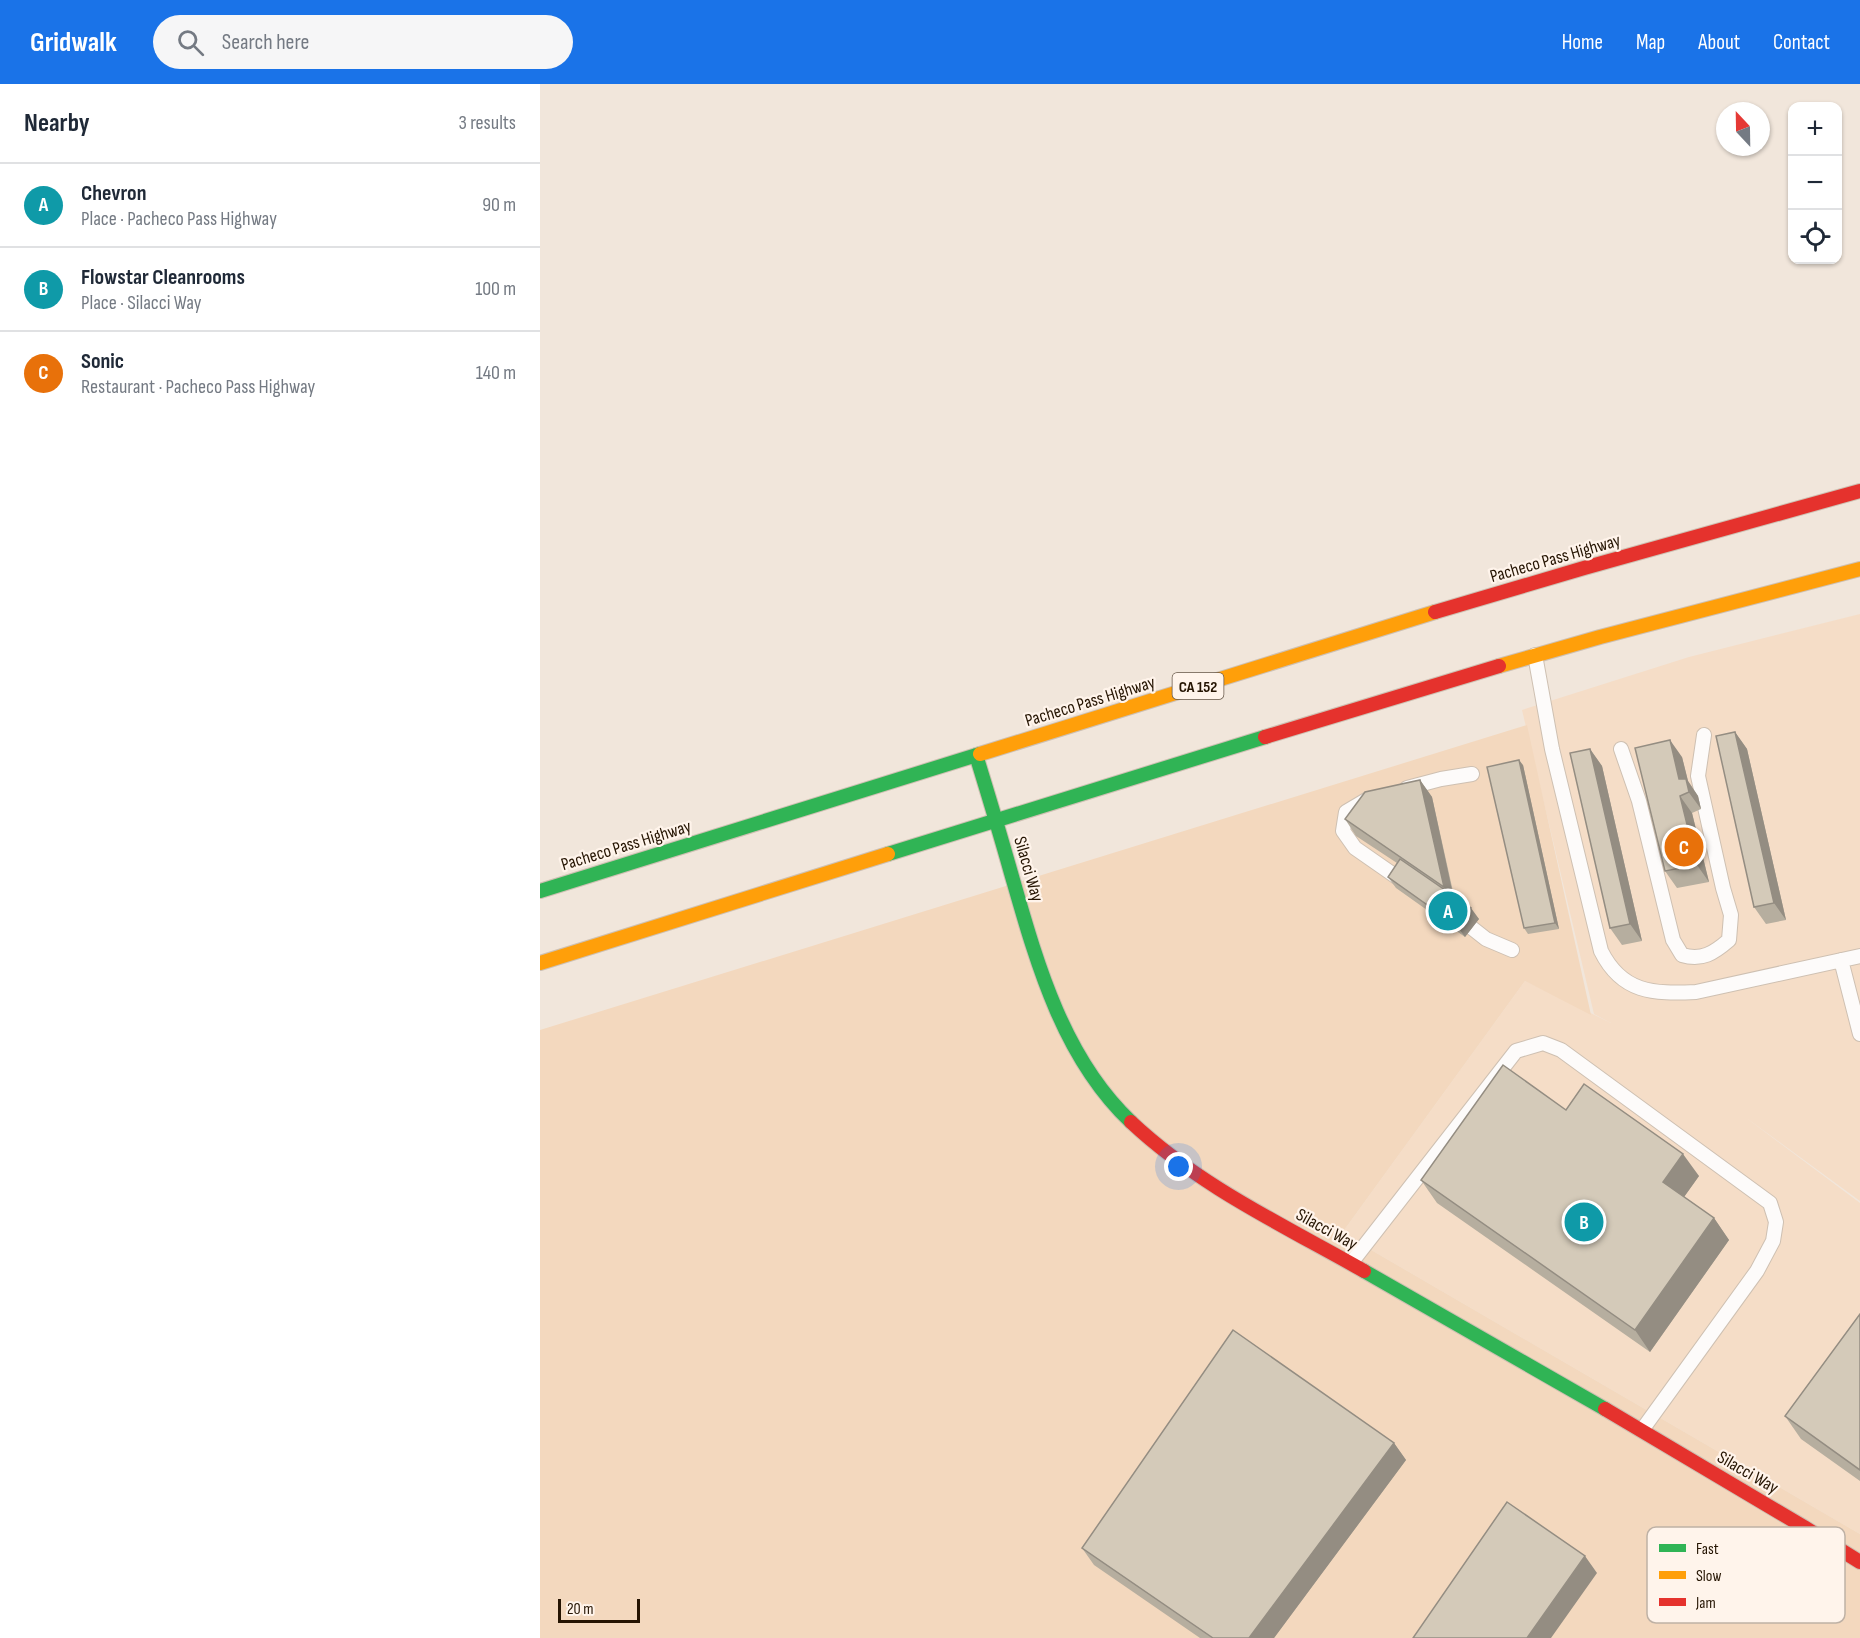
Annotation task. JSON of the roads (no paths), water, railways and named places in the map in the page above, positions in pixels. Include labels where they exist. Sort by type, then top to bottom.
[{"type":"main road","name":"Pacheco Pass Highway","points":[[540,891],[1572,571],[1860,491]]},
{"type":"main road","points":[[540,963],[1424,687],[1860,568]]},
{"type":"main road","name":"Silacci Way","points":[[976,755],[1034,950],[1053,1002],[1073,1046],[1099,1086],[1128,1120],[1167,1154],[1212,1185],[1642,1430],[1805,1527]]},
{"type":"main road","name":"Silacci Way","points":[[1845,1552],[1860,1562]]},
{"type":"lane","points":[[1535,655],[1552,749],[1601,951],[1609,967],[1624,981],[1644,990],[1668,994],[1696,992],[1860,956]]},
{"type":"lane","points":[[1622,749],[1639,801],[1673,940],[1682,955],[1694,959],[1713,954],[1729,940],[1731,915],[1698,776],[1704,735]]},
{"type":"lane","points":[[1401,880],[1355,848],[1343,831],[1346,812],[1368,799],[1383,794],[1441,779],[1473,774]]},
{"type":"lane","points":[[1472,928],[1486,939],[1512,950]]},
{"type":"lane","points":[[1841,960],[1860,1034]]},
{"type":"lane","points":[[1351,1263],[1516,1051],[1543,1043],[1561,1050],[1770,1203],[1776,1222],[1773,1241],[1757,1271],[1642,1430]]},
{"type":"place","name":"Sonic","points":[[1684,847]]},
{"type":"place","name":"Chevron","points":[[1448,911]]},
{"type":"place","name":"Flowstar Cleanrooms","points":[[1584,1222]]}]
